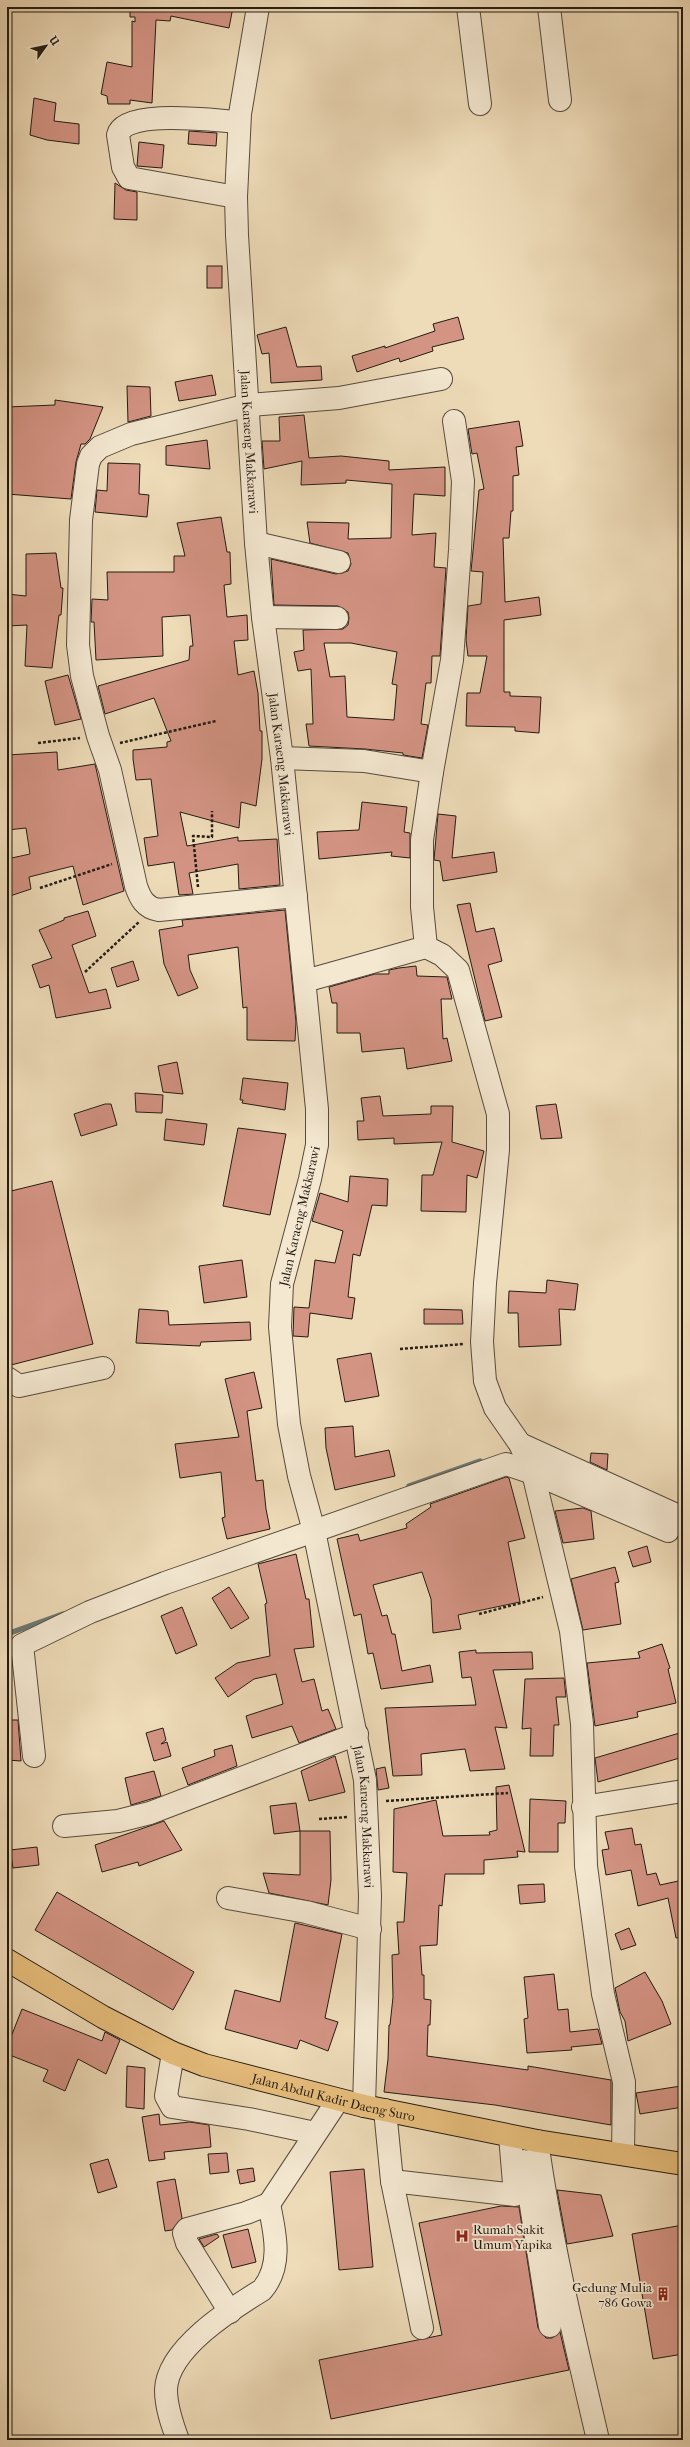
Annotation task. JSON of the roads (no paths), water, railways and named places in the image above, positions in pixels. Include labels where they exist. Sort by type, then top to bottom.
[{"type":"main road","name":"Jalan Abdul Kadir Daeng Suro","points":[[7,1960],[103,2017],[173,2053],[204,2065],[374,2108],[523,2138],[683,2164]]},
{"type":"street","name":"Jalan Karaeng Makkarawi","points":[[258,7],[239,122],[236,197],[256,543],[263,617],[282,758],[317,1109],[317,1145],[310,1179],[289,1252],[280,1307],[289,1424],[313,1526],[357,1734],[368,1809],[374,2108],[392,2181],[422,2328]]},
{"type":"street","points":[[468,7],[480,104]]},
{"type":"street","points":[[549,7],[560,100]]},
{"type":"street","points":[[236,197],[128,177],[123,167],[118,135],[119,131],[125,124],[142,119],[199,119],[239,122]]},
{"type":"street","points":[[296,896],[152,909],[141,899],[129,857],[110,770],[100,742],[82,676],[78,645],[81,520],[91,456],[100,447],[131,434],[249,405],[339,398],[441,379]]},
{"type":"street","points":[[426,947],[422,907],[422,840],[432,772],[452,660],[460,550],[463,481],[454,421]]},
{"type":"street","points":[[256,543],[339,562]]},
{"type":"street","points":[[263,617],[337,618]]},
{"type":"street","points":[[282,758],[364,761],[432,772]]},
{"type":"street","points":[[305,981],[426,947],[442,955],[458,970],[498,1114],[500,1136],[489,1230],[482,1342],[485,1380],[490,1397],[526,1458],[562,1591],[580,1693],[583,1807],[587,1873],[603,1994],[624,2082],[623,2154]]},
{"type":"street","points":[[7,1378],[19,1386],[104,1368]]},
{"type":"street","points":[[526,1458],[676,1524]]},
{"type":"street","points":[[34,1756],[22,1645],[90,1612],[313,1526],[495,1467],[511,1465],[526,1458],[676,1524]]},
{"type":"street","points":[[64,1826],[118,1821],[150,1813],[357,1734]]},
{"type":"street","points":[[583,1807],[683,1791]]},
{"type":"street","points":[[228,1898],[306,1912],[370,1929]]},
{"type":"street","points":[[173,2053],[166,2096],[172,2107],[249,2119],[315,2132]]},
{"type":"street","points":[[230,2312],[188,2243],[184,2233],[187,2229],[246,2213],[268,2204],[315,2132],[338,2100]]},
{"type":"street","points":[[392,2181],[515,2195],[523,2138]]},
{"type":"street","points":[[523,2138],[550,2326]]},
{"type":"street","points":[[523,2138],[549,2213],[574,2335],[598,2440]]},
{"type":"street","points":[[178,2440],[168,2411],[166,2389],[171,2370],[193,2341],[230,2312],[262,2290],[272,2279],[276,2265],[275,2244],[268,2204]]},
{"type":"waterway","points":[[409,1486],[480,1461]]},
{"type":"waterway","points":[[7,1634],[63,1614]]},
{"type":"place","name":"Rumah Sakit Umum Yapika","points":[[462,2236]]},
{"type":"place","name":"Gedung Mulia 786 Gowa","points":[[663,2294]]}]
